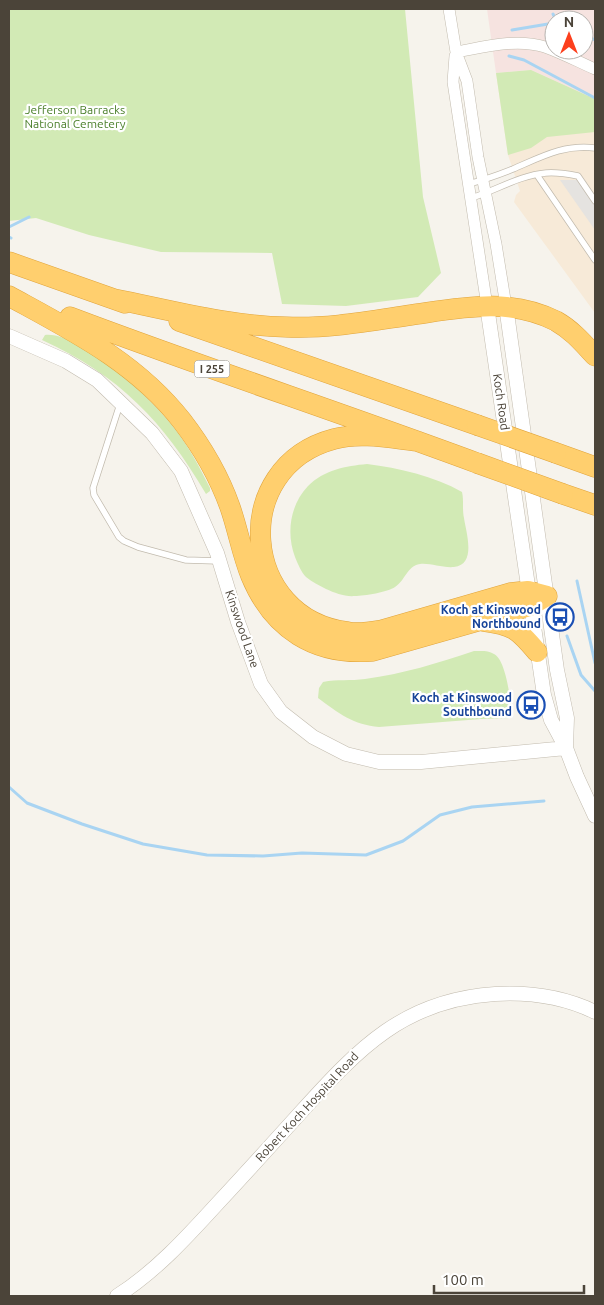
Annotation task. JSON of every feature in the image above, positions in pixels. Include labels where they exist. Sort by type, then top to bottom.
[{"type":"highway","points":[[9,262],[595,467]]},
{"type":"highway","points":[[9,296],[102,348],[138,374],[169,405],[195,438],[218,479],[230,506],[250,574],[258,593],[269,609],[291,630],[305,640],[321,647],[339,651],[373,651],[479,620],[535,598]]},
{"type":"highway","name":"I 255","points":[[9,296],[595,505]]},
{"type":"highway","points":[[114,299],[237,322],[286,327],[337,325],[459,307],[515,307],[556,322],[578,337],[595,356]]},
{"type":"highway","points":[[417,441],[364,436],[334,439],[308,450],[287,466],[269,491],[261,518],[260,535],[264,564],[278,592],[301,616],[315,624],[340,631],[363,633],[382,630],[510,593],[535,598]]},
{"type":"highway","points":[[479,620],[503,623],[514,628],[524,635],[537,652]]},
{"type":"street","name":"Koch Road","points":[[449,9],[456,52],[467,81],[483,180],[496,244],[496,306],[535,598],[557,670],[567,718],[566,748]]},
{"type":"street","points":[[456,52],[501,45],[524,44],[544,47],[595,69]]},
{"type":"street","name":"Koch Road","points":[[456,52],[453,82],[468,184],[496,306],[535,598],[537,652],[544,696],[551,720],[566,748],[595,816]]},
{"type":"street","name":"Kinswood Lane","points":[[9,336],[66,361],[97,380],[152,433],[181,471],[220,561],[238,622],[261,684],[281,712],[313,737],[346,754],[378,762],[421,762],[566,748]]},
{"type":"street","name":"Robert Koch Hospital Road","points":[[116,1296],[137,1282],[172,1252],[329,1080],[366,1046],[396,1023],[430,1007],[447,1002],[465,998],[509,994],[553,998],[571,1002],[595,1012]]},
{"type":"lane","points":[[468,184],[483,180],[560,149],[582,146],[595,148]]},
{"type":"lane","points":[[471,198],[486,194],[524,178],[545,173],[578,176],[594,197]]},
{"type":"lane","points":[[537,175],[595,260]]},
{"type":"lane","points":[[121,402],[93,488],[94,495],[119,538],[138,547],[186,560],[220,561]]},
{"type":"shaded area","points":[[487,9],[595,9],[595,99],[531,70],[496,73]]},
{"type":"shaded area","points":[[531,70],[595,99],[595,313],[514,202],[516,195],[520,191],[508,155],[496,73]]},
{"type":"shaded area","points":[[560,180],[585,180],[595,195],[595,230]]},
{"type":"green space","name":"Jefferson Barracks National Cemetery","points":[[9,9],[405,9],[423,197],[441,273],[418,297],[346,306],[282,304],[272,253],[161,252],[89,235],[36,218],[9,221]]},
{"type":"green space","points":[[531,70],[595,99],[595,132],[547,137],[531,148],[508,155],[496,73]]},
{"type":"green space","points":[[45,335],[60,337],[78,344],[116,370],[151,402],[190,450],[210,491],[206,494],[173,444],[137,403],[117,385],[94,369],[42,340]]},
{"type":"green space","points":[[367,464],[391,468],[440,481],[462,492],[468,554],[466,560],[461,565],[450,567],[416,565],[392,589],[359,596],[336,593],[306,577],[292,548],[290,529],[297,502],[308,486],[321,476],[343,468]]},
{"type":"green space","points":[[474,651],[492,653],[502,664],[509,689],[511,718],[379,727],[354,721],[318,698],[319,688],[323,682],[365,679],[393,674],[434,664]]},
{"type":"waterway","points":[[512,30],[544,25]]},
{"type":"waterway","points":[[509,56],[524,60],[595,98]]},
{"type":"waterway","points":[[9,227],[29,217]]},
{"type":"waterway","points":[[577,581],[595,663]]},
{"type":"waterway","points":[[567,636],[581,675],[595,691]]},
{"type":"waterway","points":[[9,787],[27,803],[82,824],[143,844],[207,855],[263,856],[302,853],[366,855],[403,841],[440,815],[472,807],[544,801]]},
{"type":"place","name":"Koch at Kinswood Northbound","points":[[560,617]]},
{"type":"place","name":"Koch at Kinswood Southbound","points":[[531,705]]}]
